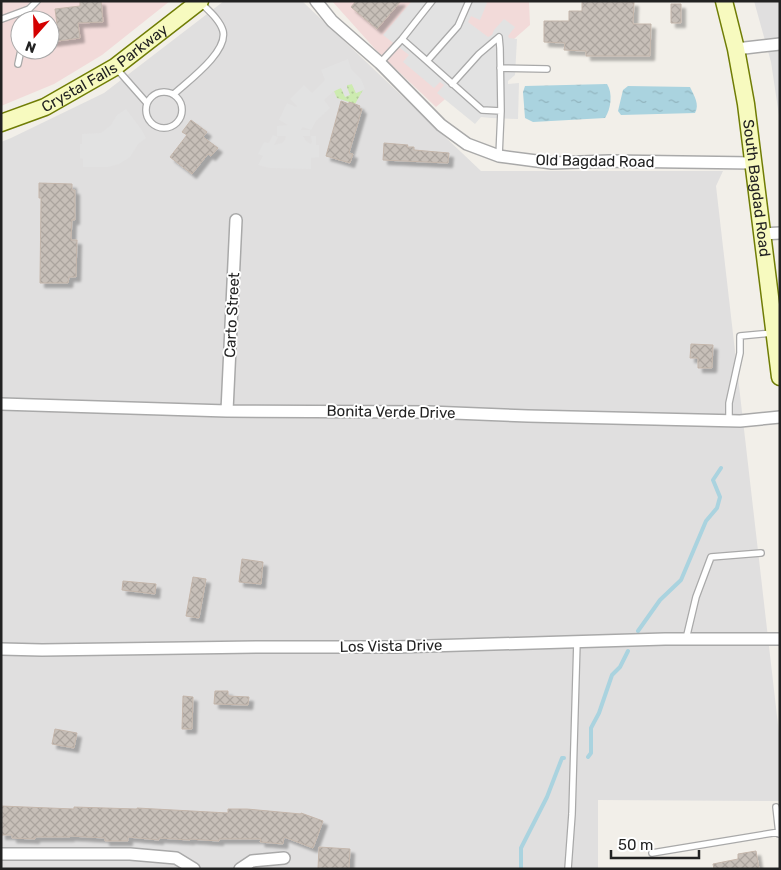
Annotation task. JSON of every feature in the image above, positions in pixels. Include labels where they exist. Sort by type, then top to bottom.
[{"type":"main road","name":"Crystal Falls Parkway","points":[[1,123],[45,107],[115,67],[199,1]]},
{"type":"main road","name":"South Bagdad Road","points":[[724,1],[736,49],[746,104],[780,377]]},
{"type":"street","name":"Old Bagdad Road","points":[[316,1],[332,21],[380,63],[441,125],[467,144],[499,156],[552,163],[608,161],[753,163]]},
{"type":"street","points":[[736,49],[780,44]]},
{"type":"street","name":"Carto Street","points":[[227,411],[236,220]]},
{"type":"street","points":[[762,234],[780,233]]},
{"type":"street","name":"Bonita Verde Drive","points":[[1,404],[227,411],[429,412],[740,421],[780,417]]},
{"type":"street","name":"Los Vista Drive","points":[[1,649],[396,647],[577,641],[780,639]]},
{"type":"street","points":[[1,854],[130,854],[176,858],[194,869]]},
{"type":"street","points":[[240,869],[252,861],[284,858]]},
{"type":"lane","points":[[2,19],[29,9],[37,1]]},
{"type":"lane","points":[[174,94],[207,64],[221,46],[223,31],[219,23],[199,1]]},
{"type":"lane","points":[[380,63],[432,1]]},
{"type":"lane","points":[[427,61],[458,26],[469,1]]},
{"type":"lane","points":[[452,84],[479,54],[498,37],[501,111],[499,156]]},
{"type":"lane","points":[[402,39],[482,110],[501,111]]},
{"type":"lane","points":[[18,64],[19,60]]},
{"type":"lane","points":[[115,67],[146,102]]},
{"type":"lane","points":[[500,68],[547,69]]},
{"type":"lane","points":[[161,91],[174,94],[181,103],[182,109],[179,120],[174,125],[163,128],[152,124],[145,114],[146,102],[155,93],[161,91]]},
{"type":"lane","points":[[729,420],[728,403],[740,353],[740,336],[774,332]]},
{"type":"lane","points":[[686,639],[696,597],[711,557],[761,553]]},
{"type":"lane","points":[[568,869],[572,814],[577,641]]},
{"type":"lane","points":[[776,807],[780,836]]},
{"type":"lane","points":[[652,853],[779,832]]},
{"type":"shaded area","points":[[1,1],[170,1],[102,55],[54,84],[1,106]]},
{"type":"shaded area","points":[[224,1],[302,1],[481,171],[723,171],[716,186],[780,742],[780,801],[598,800],[598,869],[1,869],[1,142],[104,93]]},
{"type":"shaded area","points":[[332,1],[529,1],[530,25],[436,107],[376,50]]},
{"type":"shaded area","points":[[412,1],[485,1],[487,3],[480,20],[471,16],[468,22],[488,37],[492,35],[504,19],[515,27],[508,36],[509,38],[517,39],[515,75],[508,81],[508,84],[519,83],[518,119],[481,117],[475,124],[437,93],[444,85],[440,82],[434,88],[403,62],[409,55],[383,35]]},
{"type":"shaded area","points":[[754,1],[780,1],[780,122],[771,62]]},
{"type":"shaded area","points":[[348,59],[351,69],[361,79],[365,89],[356,93],[352,84],[347,85],[350,95],[345,97],[341,88],[334,91],[324,100],[330,108],[316,121],[311,130],[302,127],[301,130],[310,130],[310,136],[303,136],[306,141],[311,144],[311,136],[316,136],[316,145],[319,145],[319,157],[311,158],[311,169],[270,168],[258,165],[263,156],[258,154],[264,142],[269,143],[273,135],[278,137],[274,145],[285,140],[286,136],[277,136],[277,126],[288,125],[279,120],[287,103],[297,106],[290,99],[304,85],[312,93],[325,80],[321,70]]},
{"type":"shaded area","points":[[126,109],[146,138],[138,144],[130,157],[119,164],[108,167],[83,167],[83,159],[80,158],[82,134],[101,133],[111,125],[117,115]]},
{"type":"green space","points":[[352,84],[356,93],[363,90],[355,104],[337,98],[334,91]]},
{"type":"water","points":[[607,84],[610,92],[610,101],[609,110],[605,118],[533,122],[525,118],[523,92],[525,86]]},
{"type":"water","points":[[628,86],[690,87],[696,100],[695,113],[621,115],[618,111],[623,90]]},
{"type":"building","points":[[80,1],[101,1],[103,22],[78,23],[80,38],[60,41],[60,10],[55,9],[80,6]]},
{"type":"building","points":[[356,1],[401,1],[377,29],[351,7]]},
{"type":"building","points":[[582,1],[634,2],[633,24],[651,24],[650,56],[586,56],[586,51],[564,50],[565,43],[544,42],[544,21],[569,21],[569,11],[582,11]]},
{"type":"building","points":[[671,4],[681,4],[681,23],[671,23]]},
{"type":"building","points":[[341,101],[355,104],[362,109],[349,153],[353,154],[350,163],[326,156]]},
{"type":"building","points":[[191,120],[207,132],[203,137],[218,148],[211,156],[208,154],[192,174],[170,157],[187,135],[182,132]]},
{"type":"building","points":[[384,143],[408,145],[407,147],[414,147],[414,150],[449,153],[448,163],[383,160]]},
{"type":"building","points":[[39,183],[72,184],[72,190],[75,190],[75,220],[72,220],[71,240],[77,240],[76,277],[69,277],[68,283],[40,283],[41,198],[39,198]]},
{"type":"building","points":[[691,344],[713,345],[712,368],[698,368],[698,358],[690,358]]},
{"type":"building","points":[[242,559],[263,562],[261,584],[239,582]]},
{"type":"building","points":[[193,577],[206,579],[199,618],[186,616]]},
{"type":"building","points":[[123,581],[156,584],[155,594],[122,590]]},
{"type":"building","points":[[215,691],[228,691],[228,696],[249,697],[248,705],[214,704]]},
{"type":"building","points":[[183,696],[193,697],[192,729],[182,729]]},
{"type":"building","points":[[55,729],[77,733],[74,748],[52,744]]},
{"type":"building","points":[[1,806],[74,809],[74,807],[137,808],[228,813],[228,809],[247,809],[301,813],[323,821],[313,848],[284,837],[283,844],[260,842],[261,839],[219,839],[219,841],[159,838],[159,840],[128,837],[128,841],[105,841],[105,838],[70,836],[35,837],[35,839],[12,838],[12,835],[1,835]]},
{"type":"building","points":[[319,847],[350,849],[349,869],[318,869]]},
{"type":"building","points":[[756,851],[759,869],[714,869],[713,864],[738,859],[738,854]]},
{"type":"waterway","points":[[638,631],[660,600],[681,580],[706,521],[717,508],[720,497],[713,480],[721,468]]},
{"type":"waterway","points":[[588,757],[591,753],[591,728],[599,713],[612,675],[620,667],[628,651]]},
{"type":"waterway","points":[[521,869],[521,848],[547,797],[562,758],[564,758]]}]
